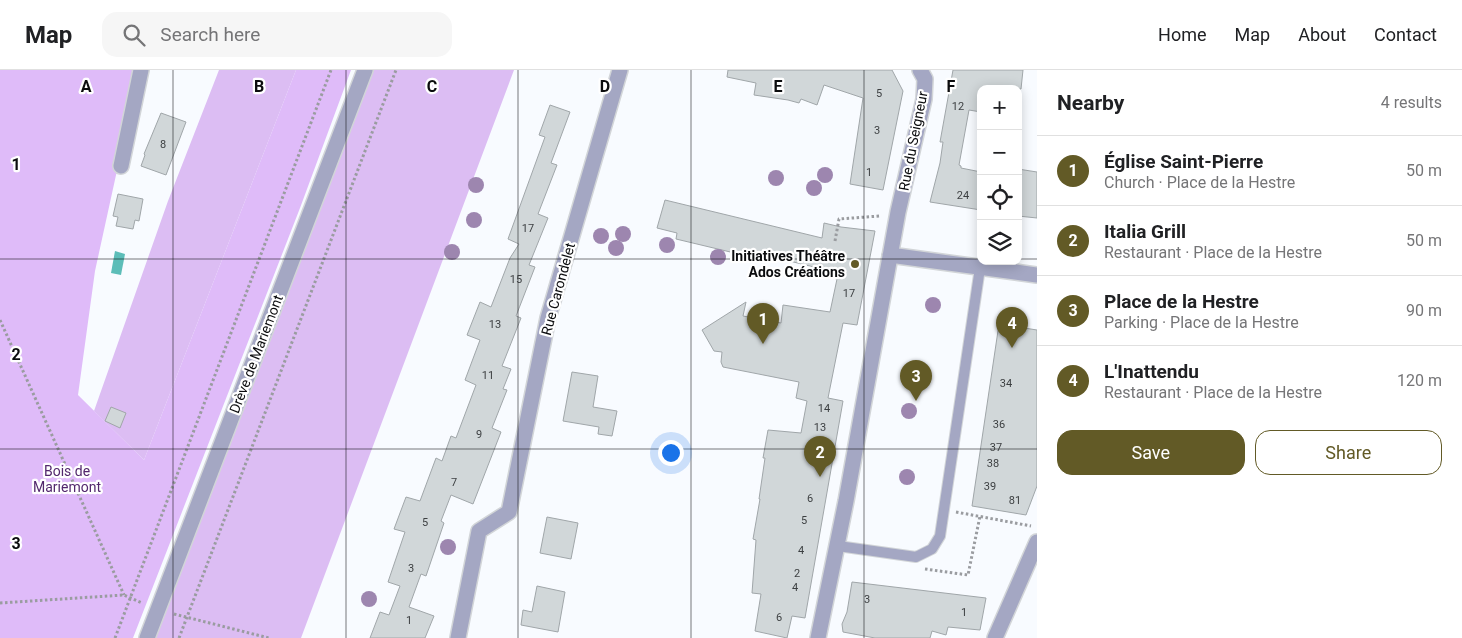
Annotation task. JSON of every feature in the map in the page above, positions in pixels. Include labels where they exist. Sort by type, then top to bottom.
[{"type":"street","points":[[121,166],[141,70]]},
{"type":"street","name":"Drève de Mariemont","points":[[148,638],[365,70]]},
{"type":"street","name":"Rue Carondelet","points":[[458,638],[479,531],[509,512],[548,318],[620,70]]},
{"type":"street","name":"Rue du Seigneur","points":[[818,638],[838,546],[898,212],[924,99],[925,78],[920,70]]},
{"type":"street","points":[[890,255],[1037,275]]},
{"type":"street","points":[[995,638],[1037,542]]},
{"type":"lane","points":[[838,546],[916,557],[932,549],[940,536],[980,268]]},
{"type":"path","points":[[115,638],[331,70]]},
{"type":"path","points":[[178,638],[396,70]]},
{"type":"path","points":[[835,241],[840,219],[876,217],[898,212]]},
{"type":"path","points":[[0,320],[124,595]]},
{"type":"path","points":[[944,510],[1037,527]]},
{"type":"path","points":[[0,603],[124,595],[158,610],[269,638]]},
{"type":"shaded area","points":[[219,70],[296,70],[144,460],[94,411],[168,201]]},
{"type":"shaded area","points":[[365,70],[514,70],[301,638],[147,638]]},
{"type":"green space","name":"Bois de Mariemont","points":[[0,70],[139,70],[95,271],[78,395],[144,460],[296,70],[351,70],[300,208],[133,638],[0,638]]},
{"type":"water","points":[[115,251],[125,254],[121,275],[111,273]]},
{"type":"building","points":[[728,70],[892,70],[903,91],[883,190],[850,184],[863,98],[824,85],[817,105],[801,99],[799,103],[754,95],[756,83],[727,77]]},
{"type":"building","points":[[953,70],[1023,70],[1021,85],[977,85],[977,111],[969,110],[959,165],[961,168],[977,171],[977,209],[930,202],[940,163],[943,142],[940,142]]},
{"type":"building","points":[[550,105],[570,112],[551,163],[557,165],[538,214],[548,218],[529,265],[535,267],[516,316],[521,318],[502,366],[511,369],[503,389],[507,390],[492,428],[501,432],[473,504],[451,495],[441,521],[444,523],[426,576],[421,574],[409,607],[434,616],[425,638],[370,638],[380,612],[389,615],[400,586],[388,582],[405,532],[394,529],[406,497],[420,501],[436,458],[442,461],[451,436],[456,438],[476,385],[465,380],[480,340],[467,335],[480,302],[491,307],[510,258],[519,244],[508,239],[545,137],[539,135]]},
{"type":"building","points":[[161,113],[186,122],[166,175],[141,166]]},
{"type":"building","points":[[1022,170],[1037,172],[1037,218],[1022,216]]},
{"type":"building","points":[[118,194],[143,199],[139,221],[135,220],[133,229],[116,226],[118,217],[113,216]]},
{"type":"building","points":[[665,200],[822,238],[824,223],[875,231],[857,325],[843,323],[828,398],[843,401],[805,618],[792,616],[787,638],[755,631],[761,594],[752,593],[756,540],[753,539],[768,430],[801,433],[807,401],[796,398],[799,382],[723,367],[721,362],[722,352],[714,351],[702,330],[746,302],[743,316],[781,323],[783,305],[830,312],[837,279],[817,274],[818,268],[769,256],[768,261],[676,239],[677,233],[657,228]]},
{"type":"building","points":[[999,324],[1037,330],[1037,486],[1026,515],[972,506]]},
{"type":"building","points":[[572,372],[598,376],[593,407],[617,411],[612,436],[598,434],[599,427],[563,421]]},
{"type":"building","points":[[111,407],[126,413],[120,428],[105,421]]},
{"type":"building","points":[[547,517],[578,523],[571,559],[540,553]]},
{"type":"building","points":[[852,582],[986,598],[980,630],[948,627],[946,635],[932,631],[930,638],[875,638],[843,632],[842,624],[847,612]]},
{"type":"building","points":[[537,586],[565,592],[558,632],[521,625],[523,610],[532,612]]},
{"type":"place","name":"Initiatives Théâtre Ados Créations","points":[[855,264]]},
{"type":"place","name":"Église Saint-Pierre","points":[[763,344]]},
{"type":"place","name":"L'Inattendu","points":[[1012,348]]},
{"type":"place","name":"Place de la Hestre","points":[[916,401]]},
{"type":"place","name":"Italia Grill","points":[[820,477]]}]
